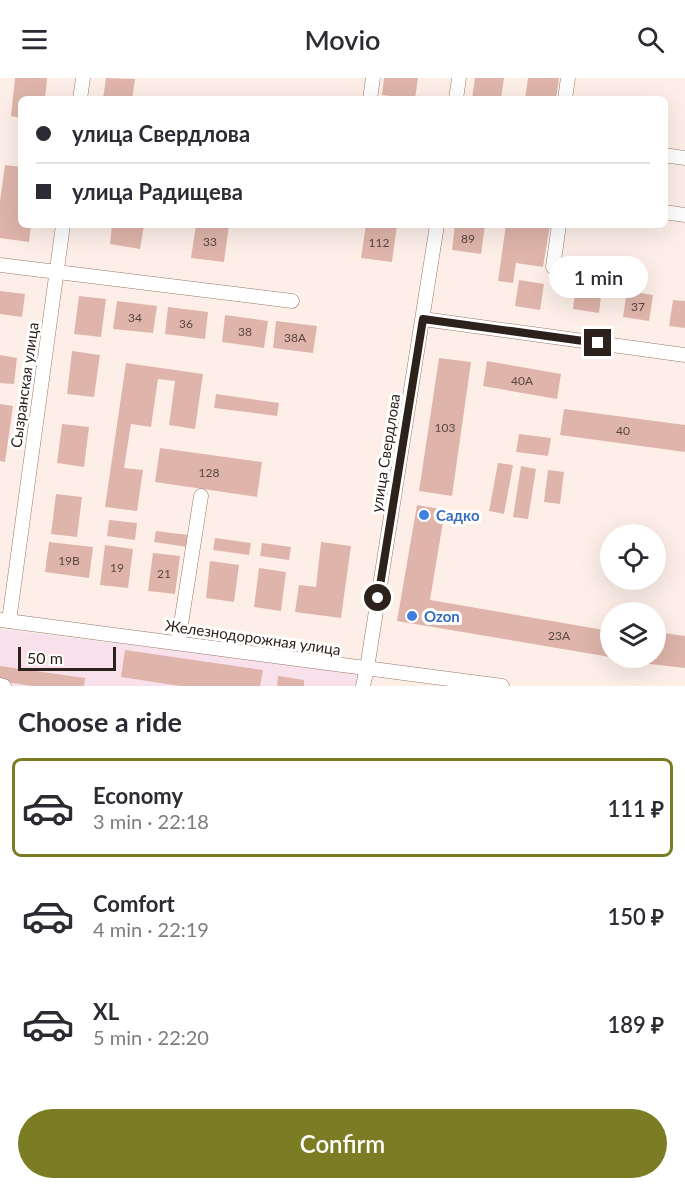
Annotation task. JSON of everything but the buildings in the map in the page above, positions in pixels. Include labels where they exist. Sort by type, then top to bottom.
[{"type":"street","points":[[80,96],[83,78]]},
{"type":"street","points":[[370,96],[373,78]]},
{"type":"street","points":[[456,96],[459,78]]},
{"type":"street","points":[[566,96],[568,78]]},
{"type":"street","points":[[668,156],[685,158]]},
{"type":"street","points":[[668,213],[685,215]]},
{"type":"street","name":"Сызранская улица","points":[[4,620],[63,228]]},
{"type":"street","name":"улица Свердлова","points":[[363,686],[437,228]]},
{"type":"street","points":[[553,267],[559,228]]},
{"type":"street","points":[[0,265],[292,301]]},
{"type":"street","points":[[423,319],[685,355]]},
{"type":"street","points":[[178,643],[201,496]]},
{"type":"street","name":"Железнодорожная улица","points":[[4,620],[367,668],[469,684],[502,686]]},
{"type":"shaded area","points":[[0,629],[361,673],[359,686],[0,686]]},
{"type":"place","name":"Садко","points":[[424,515]]},
{"type":"place","name":"Ozon","points":[[412,616]]},
{"type":"route","points":[[378,598],[423,319],[598,343]]}]
